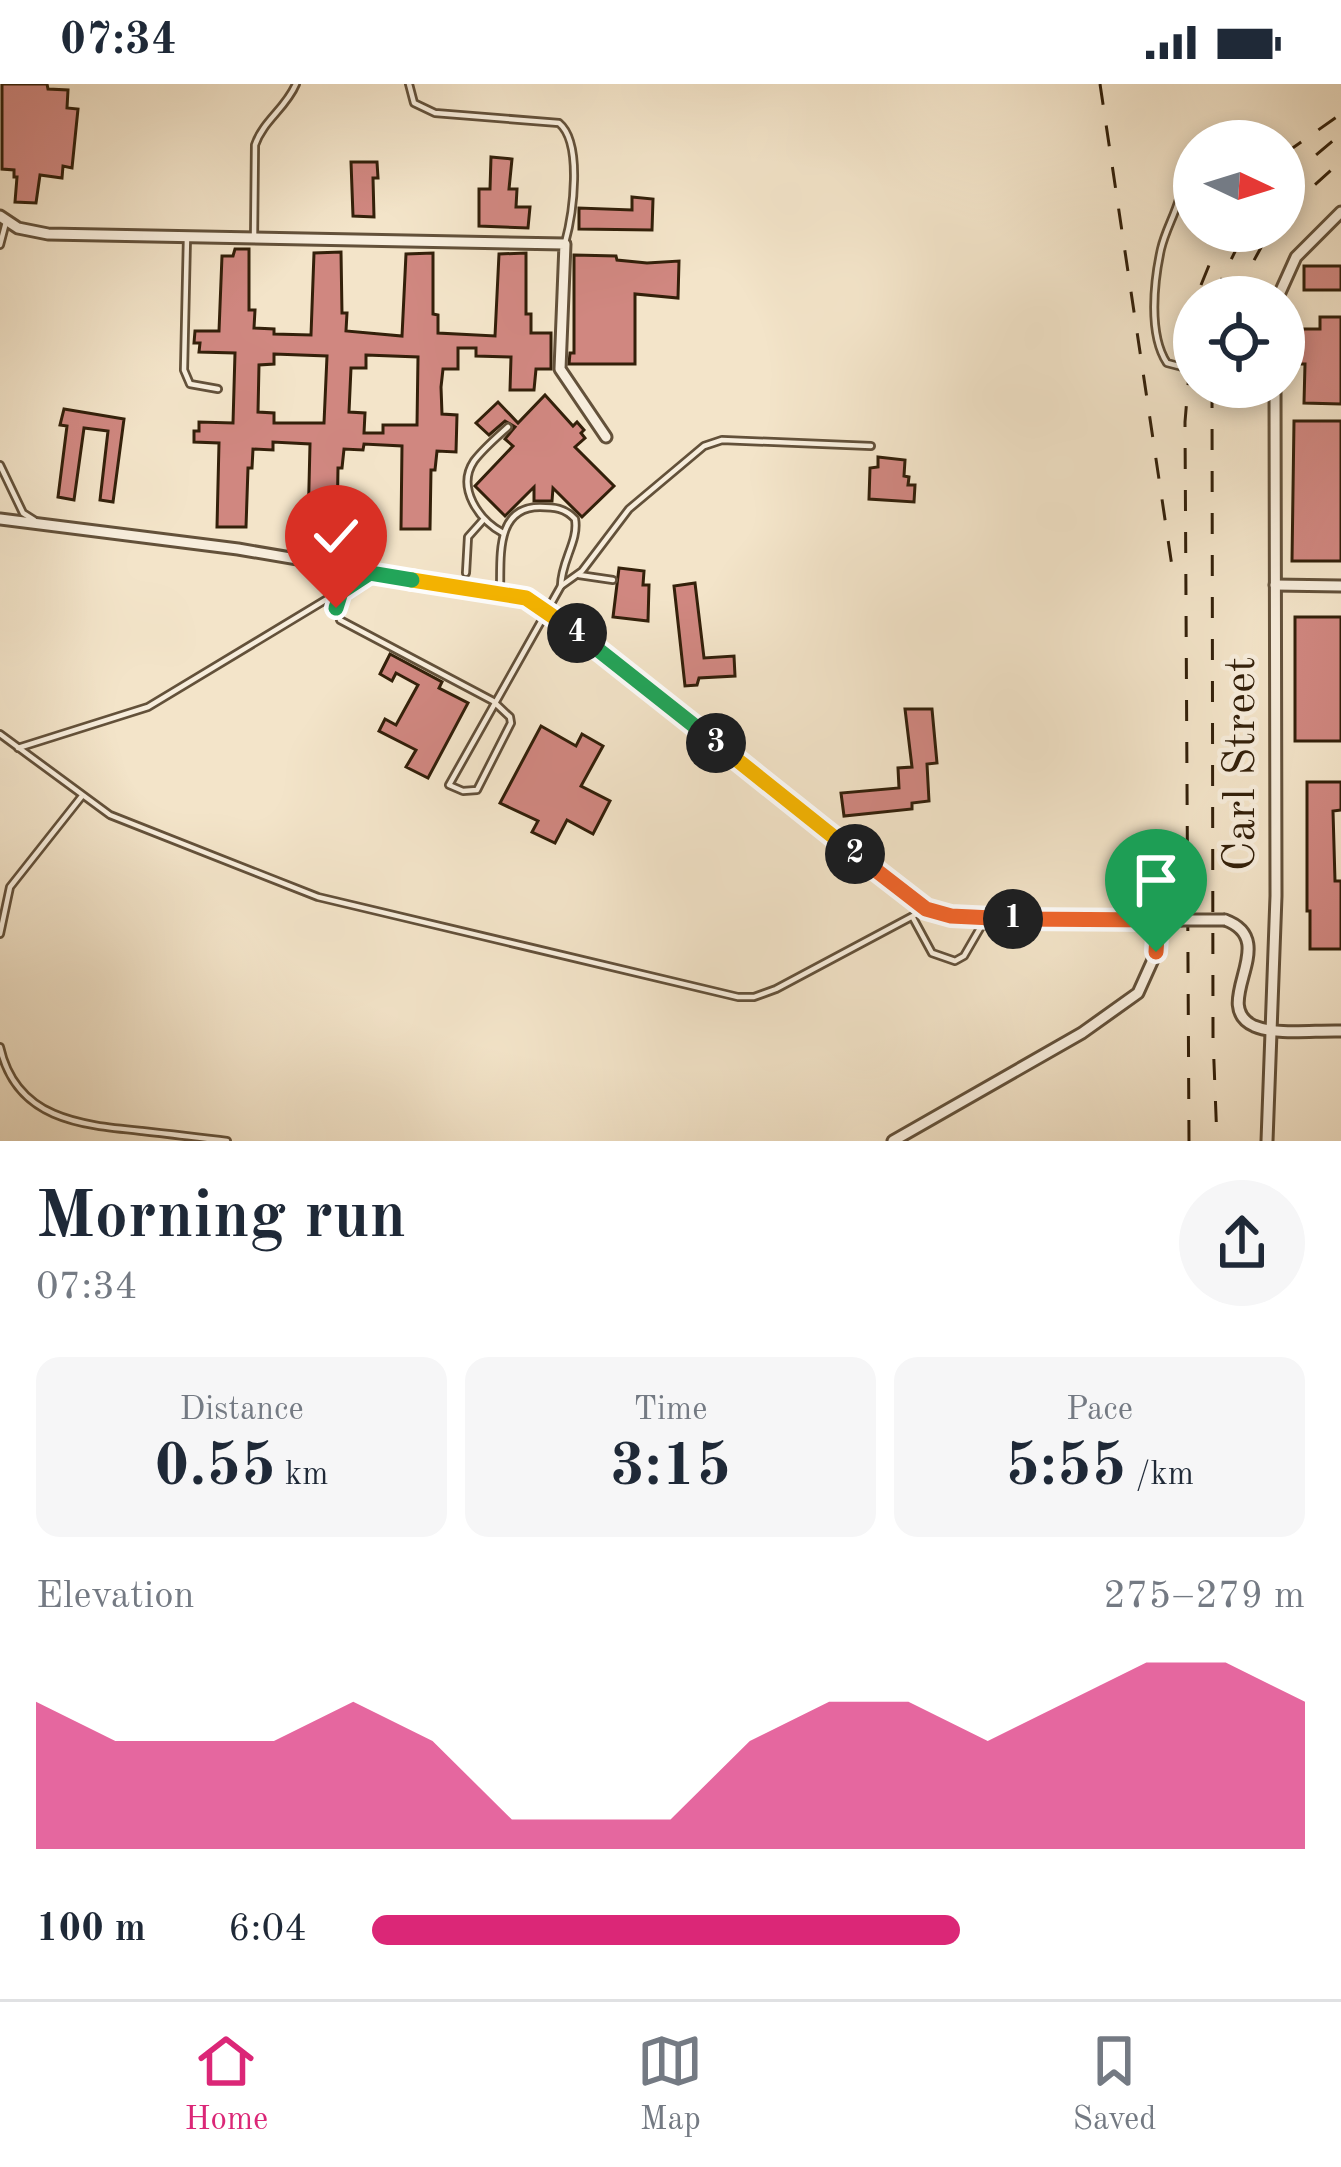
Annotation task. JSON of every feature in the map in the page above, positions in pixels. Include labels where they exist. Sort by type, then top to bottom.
[{"type":"street","points":[[1285,276],[1341,212]]},
{"type":"street","points":[[3,219],[24,230],[48,234],[565,244],[560,369],[606,437]]},
{"type":"street","name":"Carl Street","points":[[1267,1141],[1276,896],[1275,408]]},
{"type":"street","points":[[0,519],[216,546],[526,598],[926,909],[986,918],[1225,920],[1242,929],[1249,942],[1240,1012],[1253,1025],[1269,1030],[1341,1031]]},
{"type":"street","points":[[1275,585],[1341,586]]},
{"type":"street","points":[[893,1141],[1082,1033],[1138,993],[1156,952],[1158,920]]},
{"type":"lane","points":[[254,239],[255,145],[258,134],[296,84]]},
{"type":"lane","points":[[409,84],[412,101],[430,111],[560,123],[566,128],[573,147],[572,203],[565,244]]},
{"type":"lane","points":[[0,245],[3,219]]},
{"type":"lane","points":[[1173,219],[1161,246],[1156,304],[1158,341],[1166,362],[1173,364]]},
{"type":"lane","points":[[187,237],[184,370],[190,384],[218,389]]},
{"type":"lane","points":[[503,532],[484,519],[472,502],[470,468],[508,427]]},
{"type":"lane","points":[[341,567],[336,608],[340,620],[493,701],[510,717],[477,790],[449,785],[493,701],[560,586],[579,575],[629,509],[709,442],[871,446]]},
{"type":"lane","points":[[0,465],[23,513],[45,527]]},
{"type":"lane","points":[[500,595],[503,532],[513,516],[529,507],[568,512],[576,529],[561,564],[560,586]]},
{"type":"lane","points":[[466,572],[468,537],[484,519]]},
{"type":"lane","points":[[18,748],[148,707],[370,573]]},
{"type":"lane","points":[[579,575],[613,580]]},
{"type":"lane","points":[[0,734],[110,815],[318,897],[738,997],[776,989],[926,909]]},
{"type":"lane","points":[[0,934],[10,887],[82,796]]},
{"type":"lane","points":[[912,916],[932,953],[949,961],[964,956],[986,918]]},
{"type":"lane","points":[[0,1047],[13,1081],[35,1106],[54,1117],[86,1126],[227,1141]]},
{"type":"building","points":[[2,84],[47,84],[48,89],[68,90],[67,108],[78,109],[72,168],[63,166],[62,178],[40,175],[36,203],[15,202],[17,177],[14,170],[2,169]]},
{"type":"building","points":[[491,157],[512,159],[509,189],[517,189],[516,207],[530,207],[528,228],[479,226],[479,189],[490,189]]},
{"type":"building","points":[[351,162],[377,162],[374,217],[353,216]]},
{"type":"building","points":[[632,197],[653,199],[652,230],[579,229],[579,208],[632,210]]},
{"type":"building","points":[[235,249],[249,249],[249,310],[255,310],[254,328],[311,335],[314,253],[341,252],[346,331],[402,336],[406,254],[433,253],[433,314],[438,315],[438,333],[495,336],[499,254],[526,253],[526,314],[531,314],[531,333],[551,333],[551,369],[536,369],[534,390],[510,390],[511,357],[476,356],[476,348],[458,348],[458,369],[443,369],[441,387],[442,414],[457,415],[456,452],[437,451],[435,470],[431,470],[430,529],[401,529],[402,446],[364,444],[363,450],[344,449],[342,468],[338,468],[337,527],[308,527],[310,444],[273,442],[273,450],[253,449],[246,527],[217,527],[219,443],[194,442],[194,431],[199,431],[199,422],[233,423],[235,353],[199,352],[200,343],[194,343],[195,331],[219,331],[222,256],[233,256]],"holes":[[[274,354],[327,356],[324,423],[274,423],[274,413],[258,412],[259,365],[274,364]],[[366,355],[418,357],[417,425],[383,425],[383,433],[364,433],[365,413],[349,412],[351,368],[366,368]]]},
{"type":"building","points":[[574,255],[647,263],[679,261],[678,298],[635,294],[635,364],[569,364],[570,353],[574,353]]},
{"type":"building","points":[[1304,266],[1341,266],[1341,290],[1305,290]]},
{"type":"building","points":[[1320,317],[1341,317],[1341,404],[1305,403],[1305,329],[1320,329]]},
{"type":"building","points":[[545,395],[573,426],[577,422],[584,430],[585,438],[575,447],[614,486],[582,517],[553,488],[552,501],[534,501],[534,487],[505,516],[475,486],[513,446],[505,439],[515,427],[505,421],[489,435],[476,423],[498,402],[518,423]]},
{"type":"building","points":[[64,409],[124,419],[113,502],[100,500],[108,431],[84,428],[74,500],[58,497],[67,426],[60,425]]},
{"type":"building","points":[[1294,421],[1341,421],[1341,561],[1292,561]]},
{"type":"building","points":[[878,457],[905,460],[904,476],[909,477],[908,485],[915,485],[914,502],[869,499],[870,468],[878,467]]},
{"type":"building","points":[[619,568],[644,571],[643,585],[649,585],[648,621],[613,617]]},
{"type":"building","points":[[695,583],[704,658],[734,656],[735,676],[699,678],[697,685],[685,686],[674,586]]},
{"type":"building","points":[[1295,617],[1341,617],[1341,741],[1295,741]]},
{"type":"building","points":[[390,654],[442,682],[439,688],[468,703],[428,778],[406,767],[416,750],[379,731],[385,719],[396,725],[418,685],[396,673],[392,681],[380,674]]},
{"type":"building","points":[[905,709],[932,709],[937,763],[927,764],[929,801],[912,803],[912,809],[844,816],[841,793],[899,788],[898,768],[912,767]]},
{"type":"building","points":[[541,726],[576,746],[582,734],[603,746],[581,786],[610,801],[593,834],[567,820],[555,843],[532,832],[538,821],[500,803]]},
{"type":"building","points":[[1307,782],[1341,782],[1341,810],[1333,811],[1335,881],[1341,881],[1341,949],[1310,949]]},
{"type":"railway","points":[[1100,84],[1173,573]]},
{"type":"railway","points":[[1305,139],[1341,114]]},
{"type":"railway","points":[[1305,164],[1341,134]]},
{"type":"railway","points":[[1305,194],[1341,161]]},
{"type":"railway","points":[[1205,276],[1214,252]]},
{"type":"railway","points":[[1223,276],[1235,252]]},
{"type":"railway","points":[[1245,276],[1259,252]]},
{"type":"railway","points":[[1186,408],[1189,1141]]},
{"type":"railway","points":[[1212,408],[1217,1141]]},
{"type":"route","points":[[336,608],[341,592],[370,573],[526,598],[553,614],[926,909],[963,917],[1158,920],[1156,952]]}]
